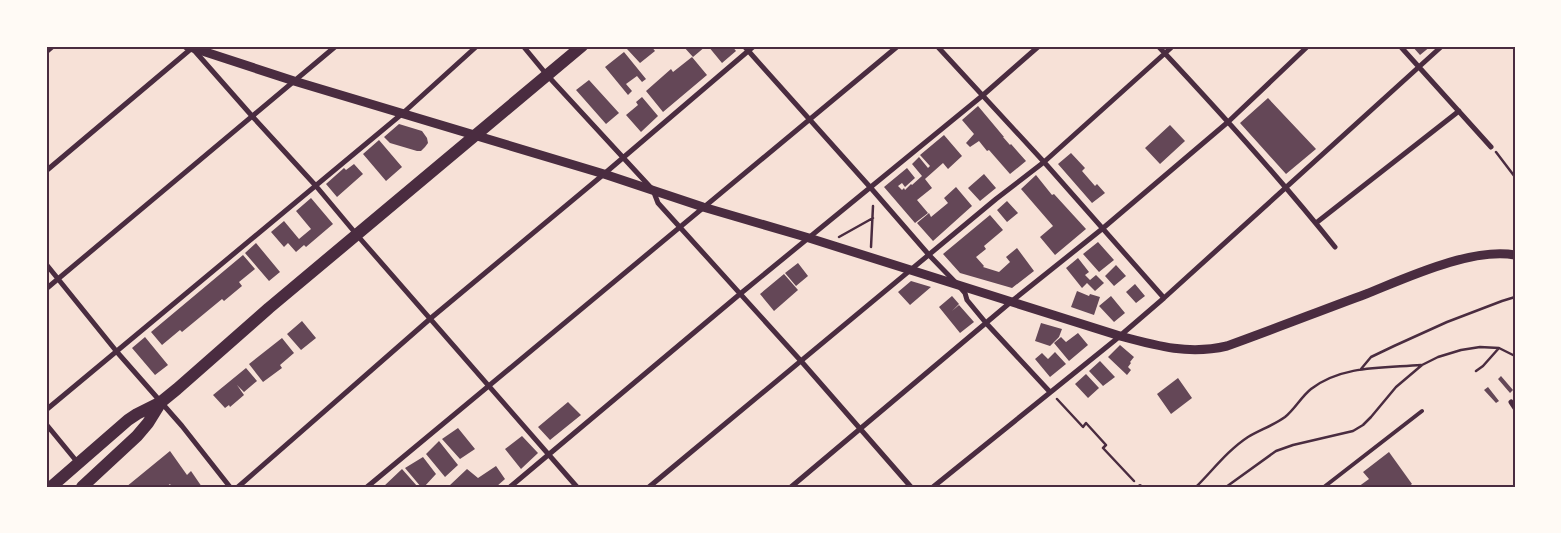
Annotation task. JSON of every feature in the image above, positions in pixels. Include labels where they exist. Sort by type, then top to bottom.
[{"type":"main road","points":[[51,487],[128,420],[161,402],[582,46]]},
{"type":"main road","points":[[82,487],[137,436],[161,402]]},
{"type":"street","points":[[46,52],[53,46]]},
{"type":"street","points":[[46,289],[336,46]]},
{"type":"street","points":[[46,410],[403,113],[477,46]]},
{"type":"street","points":[[523,46],[652,190],[658,203],[801,361],[911,487]]},
{"type":"street","points":[[238,487],[431,318],[623,158],[746,49],[754,46]]},
{"type":"street","points":[[367,487],[898,46]]},
{"type":"street","points":[[937,46],[1044,162],[1164,298]]},
{"type":"street","points":[[510,487],[740,294],[982,96],[1039,46]]},
{"type":"street","points":[[1158,46],[1228,122],[1335,246]]},
{"type":"street","points":[[649,487],[996,199],[1044,162],[1173,46]]},
{"type":"street","points":[[791,487],[1228,122],[1308,46]]},
{"type":"street","points":[[1400,46],[1491,147]]},
{"type":"street","points":[[933,487],[1120,336],[1164,298],[1442,46]]},
{"type":"street","points":[[191,47],[294,82],[604,174],[703,207],[1012,301],[1120,336],[1150,344],[1185,350],[1210,350],[1227,346],[1414,275],[1462,259],[1486,254],[1515,255]]},
{"type":"street","points":[[191,47],[316,186],[577,487]]},
{"type":"street","points":[[46,171],[191,47]]},
{"type":"street","points":[[746,49],[965,293],[967,300],[986,323],[1050,392]]},
{"type":"street","points":[[1316,223],[1459,111]]},
{"type":"street","points":[[46,264],[117,352],[182,426],[230,487]]},
{"type":"street","points":[[1510,402],[1515,408]]},
{"type":"street","points":[[46,424],[78,463]]},
{"type":"lane","points":[[1324,487],[1422,411]]},
{"type":"path","points":[[1491,147],[1515,177]]},
{"type":"path","points":[[871,248],[873,206]]},
{"type":"path","points":[[838,237],[872,218]]},
{"type":"path","points":[[1361,369],[1371,357],[1394,346],[1447,322],[1502,300],[1515,297]]},
{"type":"path","points":[[1226,487],[1276,451],[1293,445],[1345,434],[1363,425],[1396,387],[1422,365],[1438,357],[1480,347],[1499,348],[1515,356]]},
{"type":"path","points":[[1476,371],[1499,348]]},
{"type":"path","points":[[1196,487],[1231,450],[1284,417],[1303,396],[1325,380],[1361,369],[1422,365]]},
{"type":"path","points":[[1055,397],[1083,427],[1086,423],[1106,445],[1103,448],[1136,482]]},
{"type":"path","points":[[1232,487],[1233,482]]},
{"type":"building","points":[[630,46],[651,46],[655,51],[640,63],[627,49]]},
{"type":"building","points":[[683,46],[706,46],[693,57]]},
{"type":"building","points":[[708,46],[732,46],[736,51],[722,63]]},
{"type":"building","points":[[1412,46],[1431,46],[1420,55]]},
{"type":"building","points":[[624,52],[646,79],[642,82],[637,76],[626,84],[632,91],[628,95],[605,67]]},
{"type":"building","points":[[692,57],[707,75],[663,112],[646,91],[671,69],[673,72]]},
{"type":"building","points":[[589,80],[619,113],[606,124],[576,90]]},
{"type":"building","points":[[642,97],[658,116],[641,132],[626,115],[638,105],[636,102]]},
{"type":"building","points":[[1268,98],[1316,149],[1286,174],[1240,123]]},
{"type":"building","points":[[978,106],[1003,137],[1026,161],[1010,174],[979,141],[970,147],[966,143],[974,134],[962,120]]},
{"type":"building","points":[[399,124],[422,131],[428,143],[421,151],[390,143],[384,137]]},
{"type":"building","points":[[1170,125],[1185,141],[1160,164],[1145,148]]},
{"type":"building","points":[[944,135],[962,156],[948,169],[943,163],[925,179],[932,188],[917,200],[928,213],[915,223],[884,187],[907,168],[915,178],[905,187],[902,183],[898,186],[905,190],[912,185],[922,176],[912,164],[919,157],[928,168],[930,166],[920,155]]},
{"type":"building","points":[[379,140],[402,167],[386,181],[363,154]]},
{"type":"building","points":[[1071,153],[1085,168],[1082,171],[1095,186],[1097,184],[1105,193],[1092,203],[1058,164]]},
{"type":"building","points":[[354,164],[363,174],[337,197],[326,184],[344,168],[346,170]]},
{"type":"building","points":[[984,174],[996,188],[980,201],[968,188]]},
{"type":"building","points":[[1036,175],[1052,195],[1054,194],[1086,229],[1055,255],[1040,237],[1053,226],[1021,189]]},
{"type":"building","points":[[956,187],[972,206],[933,241],[917,223],[929,213],[931,217],[948,203],[944,198]]},
{"type":"building","points":[[311,198],[333,224],[306,247],[304,245],[296,252],[288,243],[284,247],[271,232],[284,221],[299,239],[311,229],[296,211]]},
{"type":"building","points":[[1007,201],[1018,213],[1007,222],[997,210]]},
{"type":"building","points":[[990,215],[1003,230],[984,246],[986,249],[976,257],[983,267],[999,272],[1010,262],[1006,257],[1017,248],[1034,271],[1012,288],[960,273],[943,254]]},
{"type":"building","points":[[1098,242],[1114,260],[1099,272],[1083,254]]},
{"type":"building","points":[[256,243],[280,272],[269,281],[245,253]]},
{"type":"building","points":[[243,255],[255,269],[239,282],[242,286],[162,345],[151,332]]},
{"type":"building","points":[[1078,258],[1089,272],[1085,275],[1090,280],[1096,275],[1104,283],[1095,291],[1087,283],[1082,288],[1066,268]]},
{"type":"building","points":[[798,263],[808,276],[796,286],[785,273]]},
{"type":"building","points":[[1116,265],[1126,276],[1114,286],[1105,276]]},
{"type":"building","points":[[784,274],[798,290],[774,311],[760,294]]},
{"type":"building","points":[[911,281],[931,287],[910,305],[898,292]]},
{"type":"building","points":[[1135,284],[1145,296],[1136,303],[1126,292]]},
{"type":"building","points":[[1077,291],[1089,296],[1090,294],[1100,297],[1094,315],[1071,307]]},
{"type":"building","points":[[952,296],[959,304],[952,311],[959,305],[974,322],[960,333],[939,307]]},
{"type":"building","points":[[1111,296],[1125,313],[1114,322],[1099,306]]},
{"type":"building","points":[[302,321],[316,338],[301,350],[287,334]]},
{"type":"building","points":[[1041,323],[1062,329],[1059,337],[1050,346],[1035,341]]},
{"type":"building","points":[[1078,333],[1088,345],[1069,361],[1054,343],[1061,337],[1066,342]]},
{"type":"building","points":[[145,337],[168,365],[155,375],[132,348]]},
{"type":"building","points":[[282,338],[294,353],[280,365],[282,368],[263,382],[249,364]]},
{"type":"building","points":[[1120,345],[1134,357],[1128,367],[1131,370],[1127,375],[1108,357]]},
{"type":"building","points":[[1055,352],[1066,364],[1050,377],[1035,359],[1042,353],[1048,359]]},
{"type":"building","points":[[1100,361],[1115,377],[1103,386],[1089,371]]},
{"type":"building","points":[[246,368],[257,381],[244,392],[237,385],[244,395],[230,407],[229,405],[225,408],[213,395]]},
{"type":"building","points":[[1086,374],[1099,388],[1088,398],[1075,384]]},
{"type":"building","points":[[1501,376],[1513,390],[1510,393],[1498,379]]},
{"type":"building","points":[[1178,378],[1192,398],[1171,414],[1157,394]]},
{"type":"building","points":[[1488,387],[1499,401],[1496,403],[1484,390]]},
{"type":"building","points":[[568,402],[581,415],[550,440],[538,427]]},
{"type":"building","points":[[458,428],[475,449],[460,459],[442,439]]},
{"type":"building","points":[[522,436],[538,453],[521,469],[505,449]]},
{"type":"building","points":[[439,441],[458,465],[445,477],[426,454]]},
{"type":"building","points":[[170,451],[187,475],[191,471],[202,487],[172,487],[170,484],[166,487],[126,487]]},
{"type":"building","points":[[1389,452],[1412,484],[1408,487],[1358,487],[1369,479],[1363,472]]},
{"type":"building","points":[[423,457],[436,474],[424,487],[421,487],[405,468]]},
{"type":"building","points":[[496,466],[505,479],[496,487],[449,486],[467,469],[478,478]]},
{"type":"building","points":[[402,469],[417,486],[383,487]]}]
